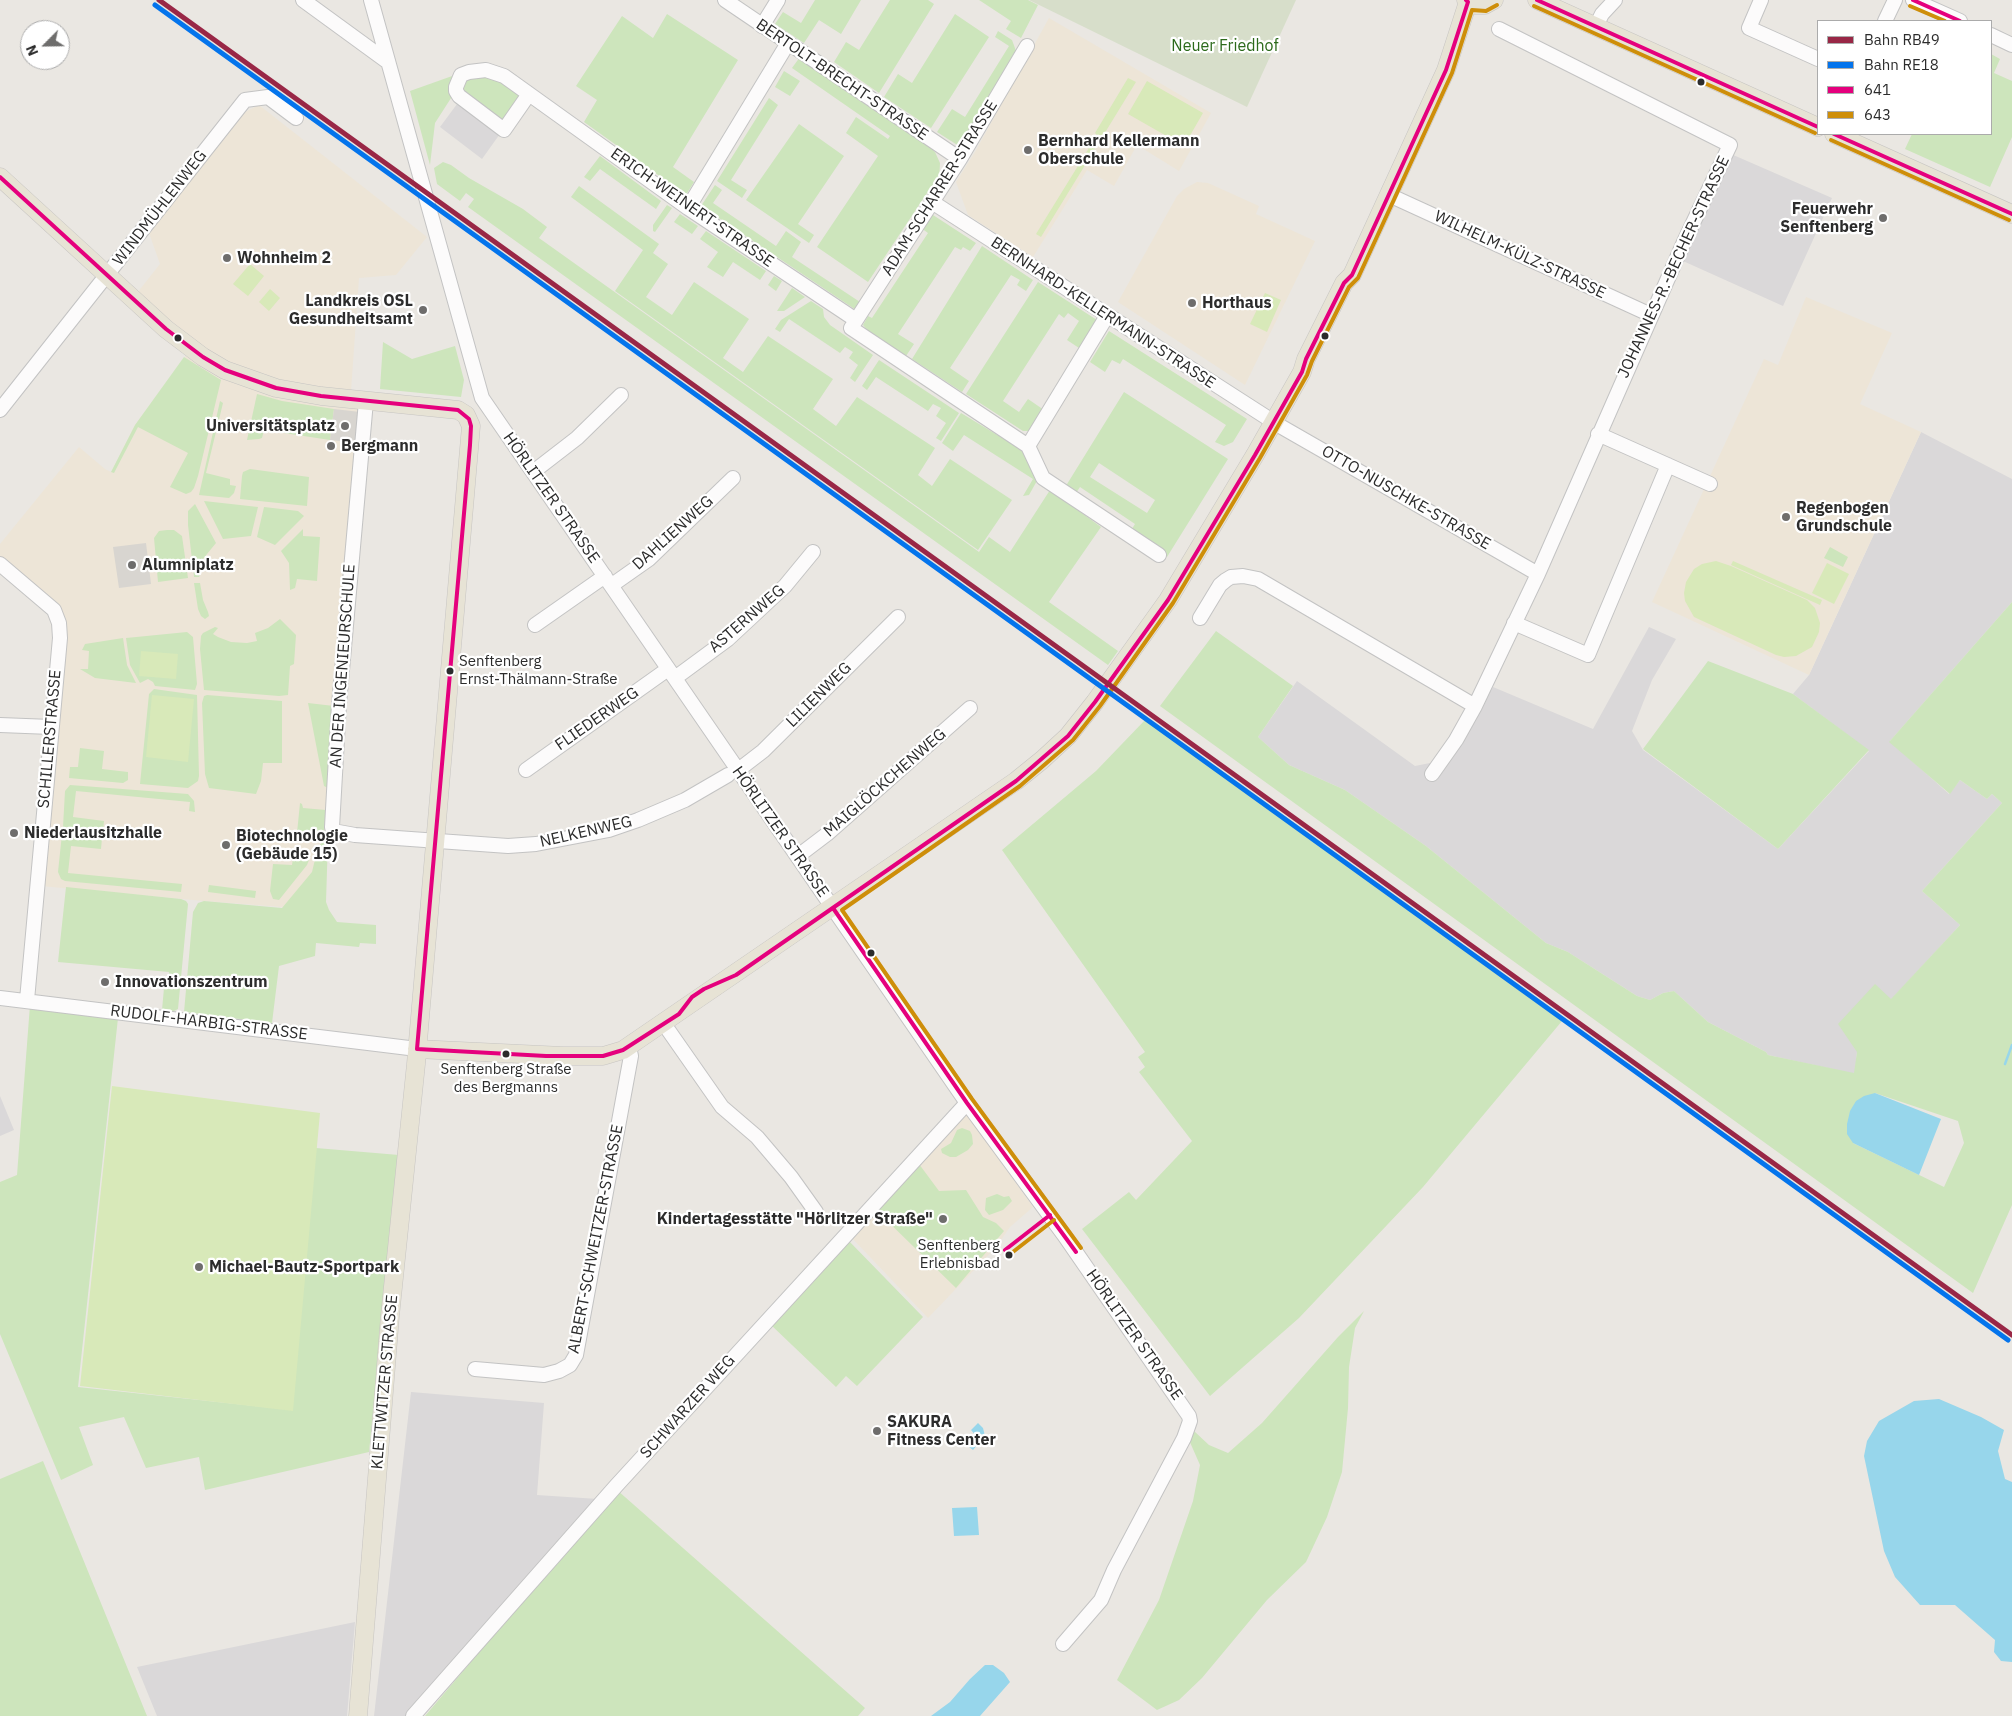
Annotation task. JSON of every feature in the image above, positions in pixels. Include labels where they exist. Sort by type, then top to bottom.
[{"type":"main road","points":[[417,1049],[546,1056],[603,1056],[615,1054],[672,1019],[833,908],[1029,770],[1068,736],[1127,659],[1168,600],[1302,372],[1306,359],[1344,283],[1352,274],[1446,70],[1467,1],[1476,5],[1484,5],[1494,0]]},
{"type":"main road","points":[[1537,0],[1817,127]]},
{"type":"main road","points":[[1836,135],[2012,214]]},
{"type":"main road","points":[[0,178],[166,330],[203,357],[225,370],[276,388],[366,401]]},
{"type":"main road","name":"KLETTWITZER STRASSE","points":[[358,1716],[390,1316],[417,1049],[471,426],[466,415],[458,410],[366,401]]},
{"type":"street","points":[[303,0],[388,62]]},
{"type":"street","name":"HÖRLITZER STRASSE","points":[[371,0],[482,398],[672,674],[733,773],[798,856],[967,1103],[1064,1235],[1189,1416],[1190,1421],[1184,1438],[1101,1600],[1063,1644]]},
{"type":"street","name":"BERTOLT-BRECHT-STRASSE","points":[[725,0],[960,159]]},
{"type":"street","points":[[762,26],[778,0]]},
{"type":"street","points":[[1596,26],[1602,14],[1615,0]]},
{"type":"street","points":[[1761,0],[1749,28],[1817,59]]},
{"type":"street","points":[[1885,20],[1895,0]]},
{"type":"street","points":[[1913,0],[1958,20]]},
{"type":"street","name":"JOHANNES-R.-BECHER-STRASSE","points":[[1432,774],[1456,740],[1538,574],[1598,434],[1730,145],[1499,29]]},
{"type":"street","points":[[1992,35],[2012,45]]},
{"type":"street","points":[[688,208],[788,43]]},
{"type":"street","name":"ADAM-SCHARRER-STRASSE","points":[[854,324],[960,159],[1027,46]]},
{"type":"street","name":"ERICH-WEINERT-STRASSE","points":[[529,94],[504,130],[459,96],[456,92],[456,87],[461,75],[486,70],[504,76],[688,208],[1028,446]]},
{"type":"street","name":"WINDMÜHLENWEG","points":[[0,410],[245,100],[268,97],[296,118]]},
{"type":"street","name":"WILHELM-KÜLZ-STRASSE","points":[[1389,195],[1651,316]]},
{"type":"street","name":"BERNHARD-KELLERMANN-STRASSE","points":[[932,202],[1274,422]]},
{"type":"street","points":[[1107,316],[1028,446],[1042,478],[1159,555]]},
{"type":"street","points":[[533,472],[577,438],[621,395]]},
{"type":"street","name":"AN DER INGENIEURSCHULE","points":[[366,401],[339,704],[332,826],[333,831],[336,833],[434,840]]},
{"type":"street","name":"OTTO-NUSCHKE-STRASSE","points":[[1274,422],[1538,574]]},
{"type":"street","points":[[1598,434],[1710,484]]},
{"type":"street","points":[[1514,623],[1588,655],[1668,465]]},
{"type":"street","name":"DAHLIENWEG","points":[[535,625],[608,581],[649,559],[733,478]]},
{"type":"street","name":"ASTERNWEG","points":[[672,674],[728,639],[785,586],[813,552]]},
{"type":"street","name":"SCHILLERSTRASSE","points":[[0,564],[54,610],[59,623],[60,638],[27,1000]]},
{"type":"street","points":[[1200,618],[1220,585],[1226,580],[1232,577],[1243,576],[1258,579],[1474,706]]},
{"type":"street","name":"LILIENWEG","points":[[733,773],[763,751],[898,617]]},
{"type":"street","name":"FLIEDERWEG","points":[[526,770],[672,674]]},
{"type":"street","name":"MAIGLÖCKCHENWEG","points":[[798,856],[827,834],[970,708]]},
{"type":"street","points":[[0,725],[51,727]]},
{"type":"street","name":"NELKENWEG","points":[[434,840],[508,846],[536,844],[609,830],[685,800],[733,773]]},
{"type":"street","name":"RUDOLF-HARBIG-STRASSE","points":[[0,998],[417,1049]]},
{"type":"street","points":[[672,1019],[722,1107],[757,1137],[816,1212]]},
{"type":"street","name":"ALBERT-SCHWEITZER-STRASSE","points":[[475,1369],[544,1375],[559,1371],[570,1365],[576,1355],[631,1056],[629,1047]]},
{"type":"street","name":"SCHWARZER WEG","points":[[413,1716],[616,1486],[967,1103]]},
{"type":"shaded area","points":[[1049,18],[1211,113],[1179,171],[1137,145],[1114,186],[1087,170],[1033,257],[968,215],[956,182],[975,152]]},
{"type":"shaded area","points":[[460,100],[502,131],[482,159],[440,127]]},
{"type":"shaded area","points":[[259,105],[427,237],[396,275],[359,278],[351,391],[364,393],[325,839],[328,839],[322,910],[41,886],[62,640],[49,601],[0,557],[0,544],[79,447],[111,472],[135,425],[196,342],[137,293],[160,264],[149,233],[243,113]]},
{"type":"shaded area","points":[[1731,154],[1832,198],[1783,306],[1683,261]]},
{"type":"shaded area","points":[[1197,182],[1208,183],[1259,206],[1256,214],[1315,241],[1245,385],[1118,302],[1177,196],[1184,189]]},
{"type":"shaded area","name":"Regenbogen Grundschule","points":[[1806,297],[1892,333],[1860,404],[1921,432],[1809,675],[1652,602],[1764,359],[1778,365]]},
{"type":"shaded area","name":"Universitätsplatz","points":[[334,409],[360,412],[357,443],[330,440]]},
{"type":"shaded area","points":[[1921,432],[2012,479],[2012,602],[1890,741],[1949,794],[1960,780],[1987,799],[1992,794],[2002,803],[1922,891],[1960,925],[1891,1000],[1857,1052],[1855,1074],[1768,1055],[1766,1052],[1708,1022],[1674,991],[1663,993],[1650,1000],[1637,996],[1568,952],[1546,943],[1426,846],[1345,790],[1289,765],[1258,737],[1297,681],[1415,766],[1430,763],[1443,768],[1465,739],[1493,687],[1593,729],[1649,627],[1676,639],[1652,680],[1632,731],[1643,750],[1778,849],[1869,751],[1793,694],[1809,675]]},
{"type":"shaded area","name":"Alumniplatz","points":[[146,543],[151,584],[119,588],[113,547]]},
{"type":"shaded area","points":[[0,1096],[14,1130],[0,1136]]},
{"type":"shaded area","name":"Kindertagesstätte \"Hörlitzer Straße\"","points":[[966,1113],[1033,1207],[1010,1227],[996,1247],[928,1318],[850,1236]]},
{"type":"shaded area","points":[[411,1392],[544,1403],[537,1495],[598,1499],[408,1716],[374,1716]]},
{"type":"shaded area","points":[[355,1622],[347,1716],[157,1716],[137,1667]]},
{"type":"green space","points":[[815,0],[861,0],[841,34],[819,20],[804,43],[775,24],[783,12],[801,23]]},
{"type":"green space","points":[[890,0],[928,0],[934,4],[879,93],[834,62],[846,42],[859,50]]},
{"type":"green space","points":[[979,0],[1028,0],[1038,5],[1021,38],[1006,29],[1011,21]]},
{"type":"green space","name":"Neuer Friedhof","points":[[1029,0],[1296,0],[1247,107]]},
{"type":"green space","points":[[667,14],[738,60],[673,167],[694,182],[686,195],[584,122],[597,100],[576,86],[622,16],[653,38]]},
{"type":"green space","points":[[955,14],[989,37],[931,128],[884,97],[898,74],[912,83]]},
{"type":"green space","points":[[998,31],[1012,40],[1016,51],[962,148],[937,132],[952,109],[965,117],[1009,46],[995,37]]},
{"type":"green space","points":[[1992,55],[2000,59],[1994,73],[2012,81],[2012,137],[1990,187],[1905,149],[1912,135],[1992,135]]},
{"type":"green space","points":[[800,57],[925,142],[935,152],[940,163],[939,182],[931,195],[927,193],[868,282],[817,247],[878,156],[846,133],[856,117],[888,139],[890,136],[792,68]]},
{"type":"green space","points":[[784,71],[800,81],[790,96],[775,87]]},
{"type":"green space","points":[[455,75],[453,95],[435,123],[430,165],[410,91]]},
{"type":"green space","points":[[495,75],[524,96],[503,125],[460,93],[463,79]]},
{"type":"green space","points":[[1128,78],[1136,82],[1041,237],[1036,234],[1097,135],[1095,133]]},
{"type":"green space","points":[[1147,81],[1203,113],[1184,146],[1128,114]]},
{"type":"green space","points":[[769,98],[778,105],[731,180],[747,190],[742,198],[717,181]]},
{"type":"green space","points":[[799,124],[844,156],[798,224],[814,235],[809,243],[746,200]]},
{"type":"green space","points":[[600,156],[661,201],[656,209],[600,169],[590,181],[584,177]]},
{"type":"green space","points":[[443,162],[523,209],[547,227],[539,238],[979,552],[989,537],[1010,552],[1050,490],[1101,527],[1049,602],[1118,651],[1108,665],[468,207],[474,199],[466,193],[460,201],[437,184],[434,168]]},
{"type":"green space","points":[[715,185],[722,190],[713,203],[776,246],[786,231],[801,242],[792,257],[860,302],[856,310],[701,206]]},
{"type":"green space","points":[[579,186],[659,244],[653,253],[668,264],[646,297],[672,315],[694,282],[749,319],[723,358],[743,372],[768,336],[833,379],[813,409],[836,426],[857,397],[935,448],[918,475],[932,486],[950,459],[1012,500],[978,550],[615,291],[643,250],[571,197]]},
{"type":"green space","points":[[667,205],[672,208],[655,232],[653,231],[653,225]]},
{"type":"green space","points":[[680,214],[698,226],[692,234],[674,222]]},
{"type":"green space","points":[[933,215],[976,243],[970,251],[963,247],[961,250],[955,247],[898,334],[914,344],[906,356],[868,331],[863,325],[868,316],[872,318],[928,233],[921,228],[930,216]]},
{"type":"green space","points":[[706,231],[766,271],[760,280],[733,262],[723,277],[707,267],[718,252],[700,239]]},
{"type":"green space","points":[[982,246],[1033,280],[1026,291],[1017,285],[1020,280],[1011,275],[950,368],[969,381],[962,392],[912,359]]},
{"type":"green space","points":[[250,264],[264,276],[248,296],[233,284]]},
{"type":"green space","points":[[774,276],[782,281],[776,291],[768,285]]},
{"type":"green space","points":[[1038,282],[1097,320],[1079,348],[1067,340],[1079,321],[1068,313],[1064,318],[1059,314],[1003,401],[1019,412],[1028,399],[1044,410],[1029,431],[1023,431],[966,394]]},
{"type":"green space","points":[[792,288],[805,297],[784,311],[777,311]]},
{"type":"green space","points":[[270,289],[280,298],[269,311],[259,302]]},
{"type":"green space","points":[[1265,293],[1281,300],[1267,332],[1250,324]]},
{"type":"green space","points":[[811,301],[823,309],[824,317],[830,325],[873,355],[855,382],[850,378],[858,365],[849,358],[853,352],[845,347],[840,353],[789,319],[780,332],[775,329],[781,320]]},
{"type":"green space","points":[[1109,331],[1247,419],[1233,442],[1224,446],[1215,442],[1226,425],[1123,359],[1120,364],[1112,360],[1105,372],[1090,362]]},
{"type":"green space","points":[[383,342],[412,359],[455,346],[464,380],[461,397],[380,389]]},
{"type":"green space","points":[[184,357],[221,380],[198,476],[194,488],[186,494],[170,487],[188,453],[138,427],[114,473],[111,472],[135,425]]},
{"type":"green space","points":[[879,360],[959,413],[941,441],[936,438],[946,423],[936,416],[941,408],[933,404],[928,411],[876,377],[867,390],[862,386]]},
{"type":"green space","points":[[1124,392],[1228,459],[1167,557],[1130,532],[1135,524],[1080,487],[1074,496],[1064,489]],"holes":[[[1099,463],[1155,500],[1147,513],[1090,477]]]},
{"type":"green space","points":[[257,394],[282,401],[334,409],[330,440],[264,430],[262,438],[247,440]]},
{"type":"green space","points":[[220,401],[223,403],[206,473],[230,479],[230,485],[236,486],[234,493],[229,498],[199,495]]},
{"type":"green space","points":[[961,413],[1027,453],[1038,479],[1029,495],[1023,496],[1033,479],[964,435],[953,451],[942,443]]},
{"type":"green space","points":[[250,469],[309,477],[307,506],[240,499],[243,472]]},
{"type":"green space","points":[[204,501],[258,507],[251,536],[223,539]]},
{"type":"green space","points":[[195,504],[216,543],[198,565],[203,568],[199,577],[194,577],[188,525],[188,511]]},
{"type":"green space","points":[[264,507],[298,511],[304,516],[275,545],[257,537]]},
{"type":"green space","points":[[303,529],[303,536],[320,537],[317,581],[297,579],[295,588],[290,590],[289,563],[281,551]]},
{"type":"green space","points":[[174,530],[182,536],[188,578],[158,582],[154,538],[159,531]]},
{"type":"green space","points":[[1830,547],[1848,557],[1843,567],[1824,558]]},
{"type":"green space","points":[[1716,561],[1807,600],[1815,608],[1820,623],[1819,632],[1812,647],[1796,656],[1784,657],[1776,655],[1694,617],[1685,601],[1686,582],[1694,569],[1702,564]]},
{"type":"green space","points":[[1733,561],[1822,600],[1820,605],[1731,565]]},
{"type":"green space","points":[[1827,563],[1849,574],[1834,604],[1812,593]]},
{"type":"green space","points":[[194,583],[200,583],[203,600],[209,616],[205,619],[201,616],[198,609]]},
{"type":"green space","points":[[2012,602],[2012,1205],[1973,1293],[1160,706],[1216,631],[1293,686],[1258,737],[1289,765],[1345,790],[1426,846],[1546,943],[1568,952],[1637,996],[1650,1000],[1663,993],[1674,991],[1708,1022],[1766,1052],[1768,1055],[1854,1073],[1857,1052],[1838,1024],[1875,984],[1891,999],[1960,925],[1922,891],[2002,803],[1992,794],[1987,799],[1960,780],[1950,794],[1889,742]],"holes":[[[1875,1093],[1958,1121],[1964,1143],[1944,1187],[1853,1143]]]},
{"type":"green space","points":[[280,619],[296,635],[294,664],[290,666],[288,695],[279,696],[204,690],[200,649],[203,633],[215,627],[218,628],[213,634],[218,637],[231,642],[247,643],[257,641],[255,633],[268,628]]},
{"type":"green space","points":[[187,632],[193,637],[197,684],[195,690],[155,686],[148,679],[140,683],[130,665],[126,638]]},
{"type":"green space","points":[[123,638],[127,665],[136,683],[95,678],[80,669],[88,669],[89,651],[82,650],[85,644]]},
{"type":"green space","points":[[141,651],[178,654],[176,679],[139,676]]},
{"type":"green space","points":[[1708,661],[1793,694],[1869,750],[1778,849],[1643,749]]},
{"type":"green space","points":[[154,689],[197,695],[199,776],[198,781],[188,788],[140,784],[149,694]]},
{"type":"green space","points":[[152,695],[194,699],[188,762],[146,757]]},
{"type":"green space","points":[[204,696],[282,701],[282,763],[263,763],[261,781],[256,794],[209,788],[205,774],[202,703]]},
{"type":"green space","points":[[308,703],[334,706],[328,788],[324,786]]},
{"type":"green space","points":[[1145,720],[1562,1021],[1423,1187],[1299,1318],[1210,1396],[1082,1229],[1129,1192],[1136,1200],[1192,1141],[1139,1072],[1145,1067],[1138,1057],[1145,1052],[1002,850],[1096,771]]},
{"type":"green space","points":[[80,748],[104,751],[102,769],[128,772],[128,780],[123,783],[69,778],[70,767],[78,767]]},
{"type":"green space","points":[[70,785],[188,794],[194,801],[195,812],[189,811],[190,802],[76,791],[73,817],[104,821],[103,831],[63,827],[65,791]]},
{"type":"green space","points":[[300,803],[303,808],[326,810],[324,832],[311,840],[296,843]]},
{"type":"green space","points":[[62,834],[102,838],[101,849],[71,846],[68,873],[182,884],[181,892],[65,881],[61,879],[58,872]]},
{"type":"green space","points":[[325,839],[328,839],[326,902],[329,910],[337,922],[376,925],[376,944],[360,943],[359,947],[316,943],[315,956],[279,966],[272,1023],[184,1012],[193,912],[198,903],[204,901],[282,908],[312,872],[318,847]]},
{"type":"green space","points":[[294,851],[305,852],[309,860],[307,865],[279,900],[273,899],[270,891],[273,864],[292,865]]},
{"type":"green space","points":[[209,885],[256,891],[255,898],[208,892]]},
{"type":"green space","points":[[66,887],[186,901],[188,904],[178,1009],[174,1011],[162,1010],[164,988],[168,988],[169,972],[58,962]]},
{"type":"green space","points":[[30,1005],[118,1018],[78,1387],[292,1410],[316,1148],[399,1155],[369,1452],[205,1490],[199,1457],[146,1468],[124,1417],[79,1427],[93,1465],[61,1480],[0,1334],[0,1182],[17,1175]]},
{"type":"green space","name":"Michael-Bautz-Sportpark","points":[[112,1086],[320,1113],[293,1411],[80,1386]]},
{"type":"green space","points":[[962,1128],[970,1131],[973,1144],[968,1150],[956,1157],[950,1157],[942,1153],[941,1149],[951,1143],[957,1130]]},
{"type":"green space","points":[[919,1164],[939,1191],[966,1190],[983,1217],[996,1223],[1004,1231],[956,1288],[876,1210]]},
{"type":"green space","points":[[997,1194],[1004,1197],[1009,1196],[1012,1201],[1003,1210],[989,1215],[985,1210],[986,1198]]},
{"type":"green space","points":[[848,1240],[923,1317],[857,1386],[846,1376],[836,1387],[770,1324]]},
{"type":"green space","points":[[1364,1311],[1355,1328],[1349,1367],[1348,1408],[1342,1472],[1327,1517],[1306,1562],[1267,1600],[1202,1678],[1179,1700],[1157,1710],[1117,1680],[1159,1600],[1193,1501],[1200,1465],[1189,1440],[1191,1433],[1194,1431],[1209,1445],[1228,1453],[1262,1423],[1338,1337]]},
{"type":"green space","points":[[43,1461],[147,1716],[0,1716],[0,1479]]},
{"type":"green space","points":[[617,1490],[865,1708],[858,1716],[425,1716]]},
{"type":"water","points":[[1875,1093],[1941,1119],[1919,1175],[1853,1143],[1847,1134],[1850,1111],[1856,1101],[1864,1096]]},
{"type":"water","points":[[1939,1399],[1981,1417],[2004,1430],[1998,1451],[2005,1479],[2012,1482],[2012,1662],[2001,1661],[1994,1652],[1995,1640],[1955,1605],[1920,1605],[1895,1577],[1884,1551],[1864,1456],[1867,1441],[1879,1421],[1914,1401]]},
{"type":"water","points":[[978,1423],[983,1428],[985,1436],[973,1450],[968,1446],[977,1437],[971,1430]]},
{"type":"water","points":[[977,1507],[979,1535],[954,1536],[952,1508]]},
{"type":"water","points":[[985,1665],[993,1665],[1004,1673],[1010,1682],[980,1716],[931,1716],[950,1702]]},
{"type":"waterway","points":[[2005,1064],[2012,1045]]},
{"type":"rail line","name":"RB49","points":[[159,0],[2012,1335]]},
{"type":"rail line","name":"RE18","points":[[155,5],[2008,1340]]},
{"type":"transit line","name":"641","points":[[0,177],[166,329],[203,357],[225,370],[276,388],[321,396],[458,410],[469,419],[471,426],[470,445],[417,1049],[546,1056],[603,1056],[623,1050],[679,1014],[692,997],[704,989],[736,975],[1016,781],[1068,736],[1095,702],[1168,600],[1255,455],[1302,372],[1306,359],[1344,283],[1352,275],[1446,70],[1468,2],[1466,0]]},
{"type":"transit line","name":"641","points":[[1537,0],[1817,127]]},
{"type":"transit line","name":"641","points":[[1913,0],[1958,20]]},
{"type":"transit line","name":"643","points":[[1081,1248],[972,1099],[842,910],[1020,786],[1073,740],[1100,706],[1173,603],[1260,458],[1307,375],[1312,361],[1349,287],[1358,278],[1452,73],[1472,10],[1486,11],[1497,5]]},
{"type":"transit line","name":"643","points":[[1534,6],[1815,133]]},
{"type":"transit line","name":"643","points":[[1910,6],[1943,20]]},
{"type":"transit line","name":"641","points":[[1836,135],[2012,214]]},
{"type":"transit line","name":"643","points":[[1831,140],[2009,220]]},
{"type":"transit line","name":"641","points":[[833,908],[967,1103],[1076,1252]]},
{"type":"transit line","name":"641","points":[[1005,1250],[1050,1215]]},
{"type":"transit line","name":"643","points":[[1009,1255],[1054,1220]]},
{"type":"place","name":"Bernhard Kellermann Oberschule","points":[[1028,150]]},
{"type":"place","name":"Feuerwehr Senftenberg","points":[[1883,218]]},
{"type":"place","name":"Wohnheim 2","points":[[227,258]]},
{"type":"place","name":"Horthaus","points":[[1192,303]]},
{"type":"place","name":"Landkreis OSL Gesundheitsamt","points":[[423,310]]},
{"type":"place","name":"Universitätsplatz","points":[[345,426]]},
{"type":"place","name":"Bergmann","points":[[331,446]]},
{"type":"place","name":"Regenbogen Grundschule","points":[[1786,517]]},
{"type":"place","name":"Alumniplatz","points":[[132,565]]},
{"type":"place","name":"Senftenberg Ernst-Thälmann-Straße","points":[[450,671]]},
{"type":"place","name":"Niederlausitzhalle","points":[[14,833]]},
{"type":"place","name":"Biotechnologie (Gebäude 15)","points":[[226,845]]},
{"type":"place","name":"Innovationszentrum","points":[[105,982]]},
{"type":"place","name":"Senftenberg Straße des Bergmanns","points":[[506,1054]]},
{"type":"place","name":"Kindertagesstätte \"Hörlitzer Straße\"","points":[[943,1219]]},
{"type":"place","name":"Senftenberg Erlebnisbad","points":[[1009,1255]]},
{"type":"place","name":"Michael-Bautz-Sportpark","points":[[199,1267]]},
{"type":"place","name":"SAKURA Fitness Center","points":[[877,1431]]}]
